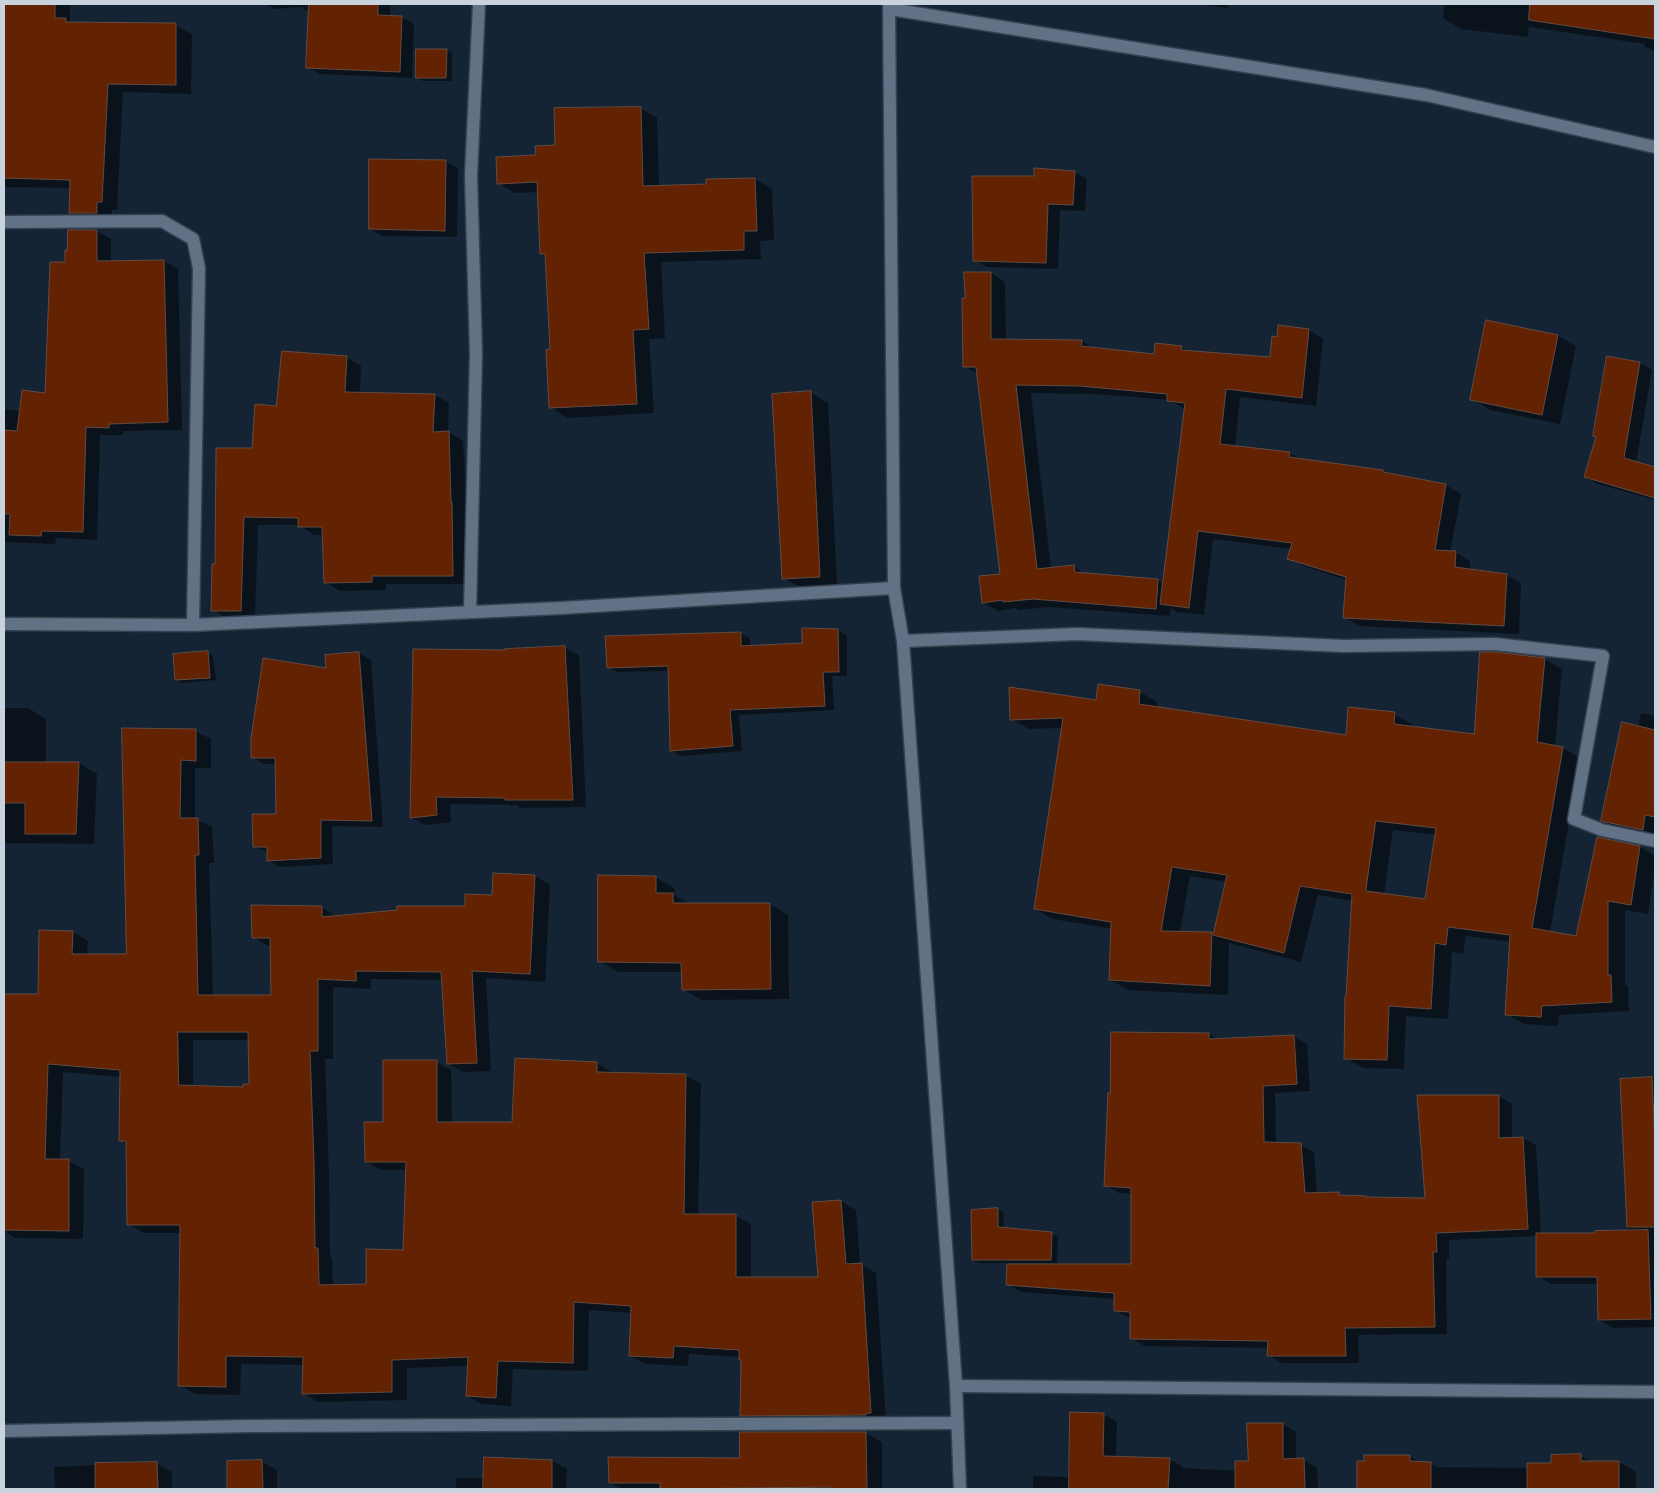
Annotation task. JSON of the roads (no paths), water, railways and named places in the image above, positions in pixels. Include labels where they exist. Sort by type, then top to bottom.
[{"type":"street","points":[[470,612],[476,353],[471,176],[479,4]]},
{"type":"street","points":[[960,1489],[956,1386],[903,641],[894,588],[890,6],[1426,95],[1655,147]]},
{"type":"street","points":[[4,222],[162,222],[193,239],[199,268],[193,625]]},
{"type":"street","points":[[4,624],[193,625],[470,612],[894,588]]},
{"type":"street","points":[[903,641],[1076,634],[1343,646],[1495,644],[1603,656],[1574,818],[1602,830],[1655,841]]},
{"type":"street","points":[[956,1386],[1655,1392]]},
{"type":"street","points":[[4,1431],[250,1426],[957,1423]]}]
